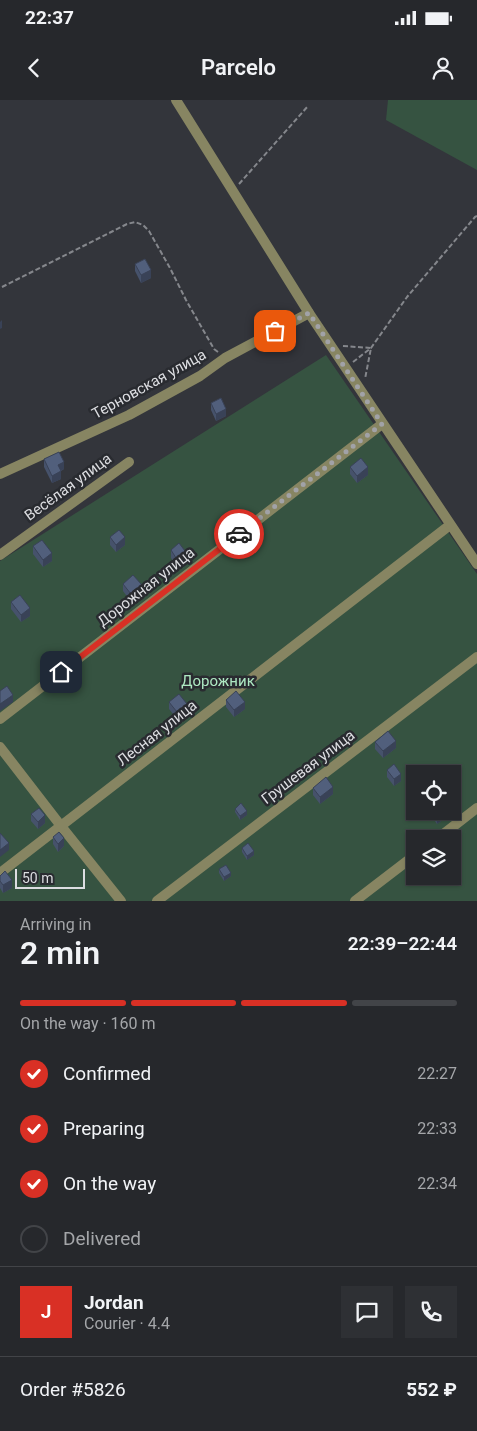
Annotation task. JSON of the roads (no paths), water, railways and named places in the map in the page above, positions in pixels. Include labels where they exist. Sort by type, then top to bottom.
[{"type":"street","points":[[176,100],[309,313],[477,564]]},
{"type":"street","name":"Терновская улица","points":[[0,474],[129,415],[200,376],[225,358],[309,313]]},
{"type":"street","name":"Дорожная улица","points":[[0,719],[382,424]]},
{"type":"street","name":"Весёлая улица","points":[[0,555],[129,462]]},
{"type":"street","name":"Лесная улица","points":[[0,873],[450,525]]},
{"type":"street","name":"Грушевая улица","points":[[157,901],[477,657]]},
{"type":"street","points":[[0,747],[121,901]]},
{"type":"street","points":[[449,830],[477,808]]},
{"type":"street","points":[[355,901],[406,863]]},
{"type":"park label","name":"Дорожник","points":[[218,681]]}]
